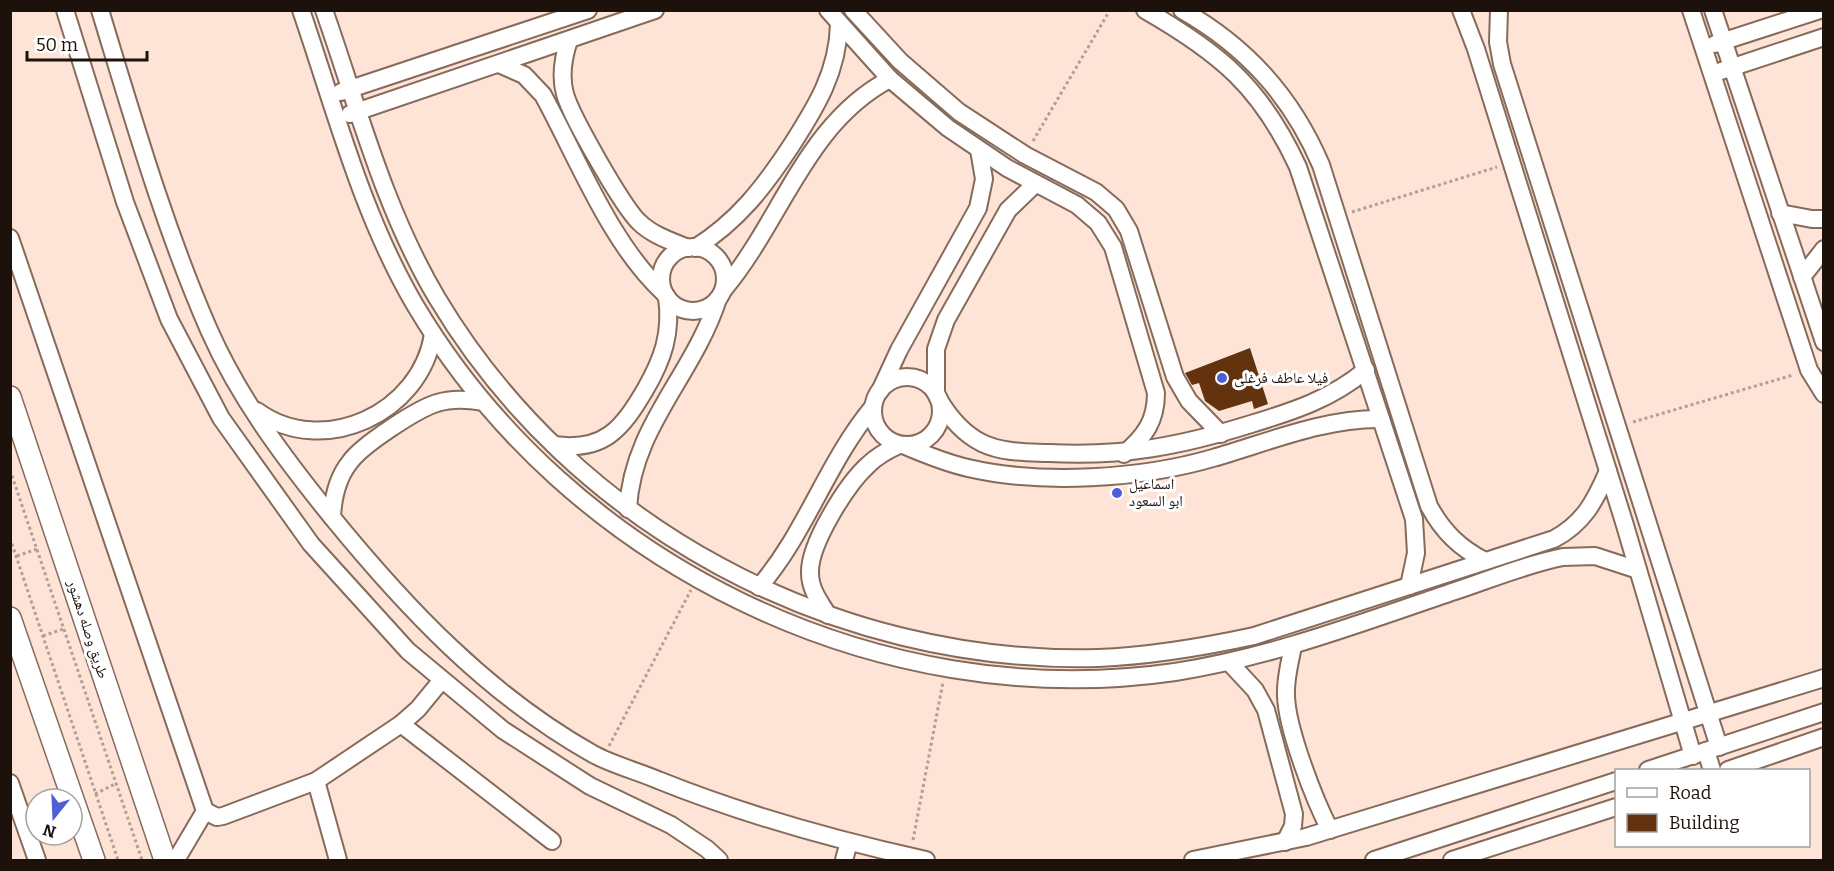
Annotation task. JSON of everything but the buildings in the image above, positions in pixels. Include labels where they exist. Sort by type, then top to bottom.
[{"type":"main road","name":"طريق وصله دهشور","points":[[10,397],[165,861]]},
{"type":"main road","points":[[10,618],[94,861]]},
{"type":"street","points":[[65,10],[129,213],[169,319],[220,418],[310,544],[376,619],[441,681],[531,750],[590,786],[671,825],[707,849],[719,861]]},
{"type":"street","points":[[301,10],[376,225],[408,292],[433,334],[483,402],[523,446],[566,487],[629,536],[698,578],[776,618],[817,634],[892,657],[946,669],[1014,676],[1116,678],[1229,662],[1293,646],[1548,560],[1594,556],[1638,570]]},
{"type":"street","points":[[324,10],[394,216],[438,299],[491,376],[554,445],[628,509],[692,551],[759,587],[828,615],[903,637],[981,652],[1099,658],[1177,651],[1254,636],[1554,539],[1567,532],[1588,512],[1608,471]]},
{"type":"street","points":[[330,95],[588,10]]},
{"type":"street","points":[[338,118],[655,10]]},
{"type":"street","points":[[828,10],[890,80],[948,128],[979,150],[1088,214],[1098,223],[1113,247],[1156,393],[1154,417],[1149,429],[1124,454]]},
{"type":"street","points":[[853,10],[872,33],[959,112],[1025,155],[1096,192],[1116,209],[1129,231],[1175,378],[1189,401],[1221,434]]},
{"type":"street","points":[[1145,10],[1213,53],[1235,72],[1271,117],[1298,167],[1414,519],[1416,553],[1409,586]]},
{"type":"street","points":[[1182,10],[1240,50],[1281,93],[1311,143],[1337,216],[1429,506],[1452,539],[1485,561]]},
{"type":"street","points":[[1461,10],[1476,49],[1608,471],[1683,723],[1706,751]]},
{"type":"street","points":[[1499,10],[1498,42],[1502,64],[1709,714],[1706,751],[1711,769]]},
{"type":"street","points":[[1690,10],[1809,370],[1824,394]]},
{"type":"street","points":[[1713,10],[1824,342]]},
{"type":"street","points":[[1703,48],[1820,10]]},
{"type":"street","points":[[103,13],[121,85],[155,187],[192,287],[219,350],[251,406],[284,455],[332,518],[404,603],[447,645],[527,710],[602,758],[739,810],[849,842],[918,859]]},
{"type":"street","points":[[554,445],[568,447],[596,443],[615,432],[630,416],[664,352],[669,325],[666,296],[662,285],[663,268],[675,254],[691,248],[724,228],[750,204],[813,112],[831,75],[836,55],[839,24]]},
{"type":"street","points":[[1712,75],[1824,37]]},
{"type":"street","points":[[569,40],[562,80],[569,106],[633,216],[650,231],[691,248],[709,252],[722,265],[725,273],[721,294],[699,348],[640,448],[631,477],[628,509]]},
{"type":"street","points":[[499,64],[524,75],[543,95],[624,248],[643,273],[677,307],[695,311],[712,305],[756,246],[826,130],[862,96],[890,80]]},
{"type":"street","points":[[759,587],[783,557],[841,450],[873,407],[899,350],[978,208],[984,179],[979,150]]},
{"type":"street","points":[[828,615],[811,583],[810,572],[815,549],[853,482],[869,464],[901,445],[923,441],[937,427],[941,418],[937,396],[936,349],[946,320],[1008,210],[1035,184]]},
{"type":"street","points":[[1780,213],[1824,219]]},
{"type":"street","points":[[10,238],[205,811],[216,817],[223,816],[316,781],[401,724],[418,709],[441,681]]},
{"type":"street","points":[[1802,277],[1824,249]]},
{"type":"street","points":[[251,406],[278,424],[309,432],[331,431],[352,426],[371,417],[404,393],[416,381],[425,367],[433,334]]},
{"type":"street","points":[[880,391],[888,383],[909,378],[929,386],[956,424],[981,442],[995,448],[1087,455],[1124,454],[1179,445],[1221,434],[1318,402],[1366,370]]},
{"type":"street","points":[[332,518],[333,502],[339,481],[350,461],[360,450],[424,408],[438,402],[468,399],[483,402]]},
{"type":"street","points":[[873,407],[874,419],[879,430],[901,445],[966,467],[1030,476],[1119,475],[1188,465],[1335,423],[1381,419]]},
{"type":"street","points":[[1293,646],[1286,685],[1287,710],[1316,802],[1330,830]]},
{"type":"street","points":[[1229,662],[1255,690],[1266,710],[1294,814],[1293,826],[1285,842]]},
{"type":"street","points":[[1193,861],[1330,830],[1824,678]]},
{"type":"street","points":[[1654,769],[1824,712]]},
{"type":"street","points":[[401,724],[552,841]]},
{"type":"street","points":[[1733,769],[1824,736]]},
{"type":"street","points":[[316,781],[338,861]]},
{"type":"street","points":[[1374,861],[1615,782]]},
{"type":"street","points":[[10,783],[37,861]]},
{"type":"street","points":[[1452,861],[1615,808]]},
{"type":"street","points":[[176,861],[205,811]]},
{"type":"street","points":[[844,861],[849,842]]},
{"type":"path","points":[[1025,155],[1110,10]]},
{"type":"path","points":[[1337,216],[1511,163]]},
{"type":"path","points":[[1617,427],[1809,370]]},
{"type":"path","points":[[10,470],[140,860]]},
{"type":"path","points":[[10,487],[16,485]]},
{"type":"path","points":[[10,538],[118,861]]},
{"type":"path","points":[[16,556],[37,549]]},
{"type":"path","points":[[602,758],[698,578]]},
{"type":"path","points":[[43,636],[63,629]]},
{"type":"path","points":[[918,859],[946,669]]},
{"type":"path","points":[[94,794],[115,784]]},
{"type":"place","name":"فيلا عاطف فرغلى","points":[[1222,378]]},
{"type":"place","name":"اسماعيل ابو السعود","points":[[1117,493]]}]
